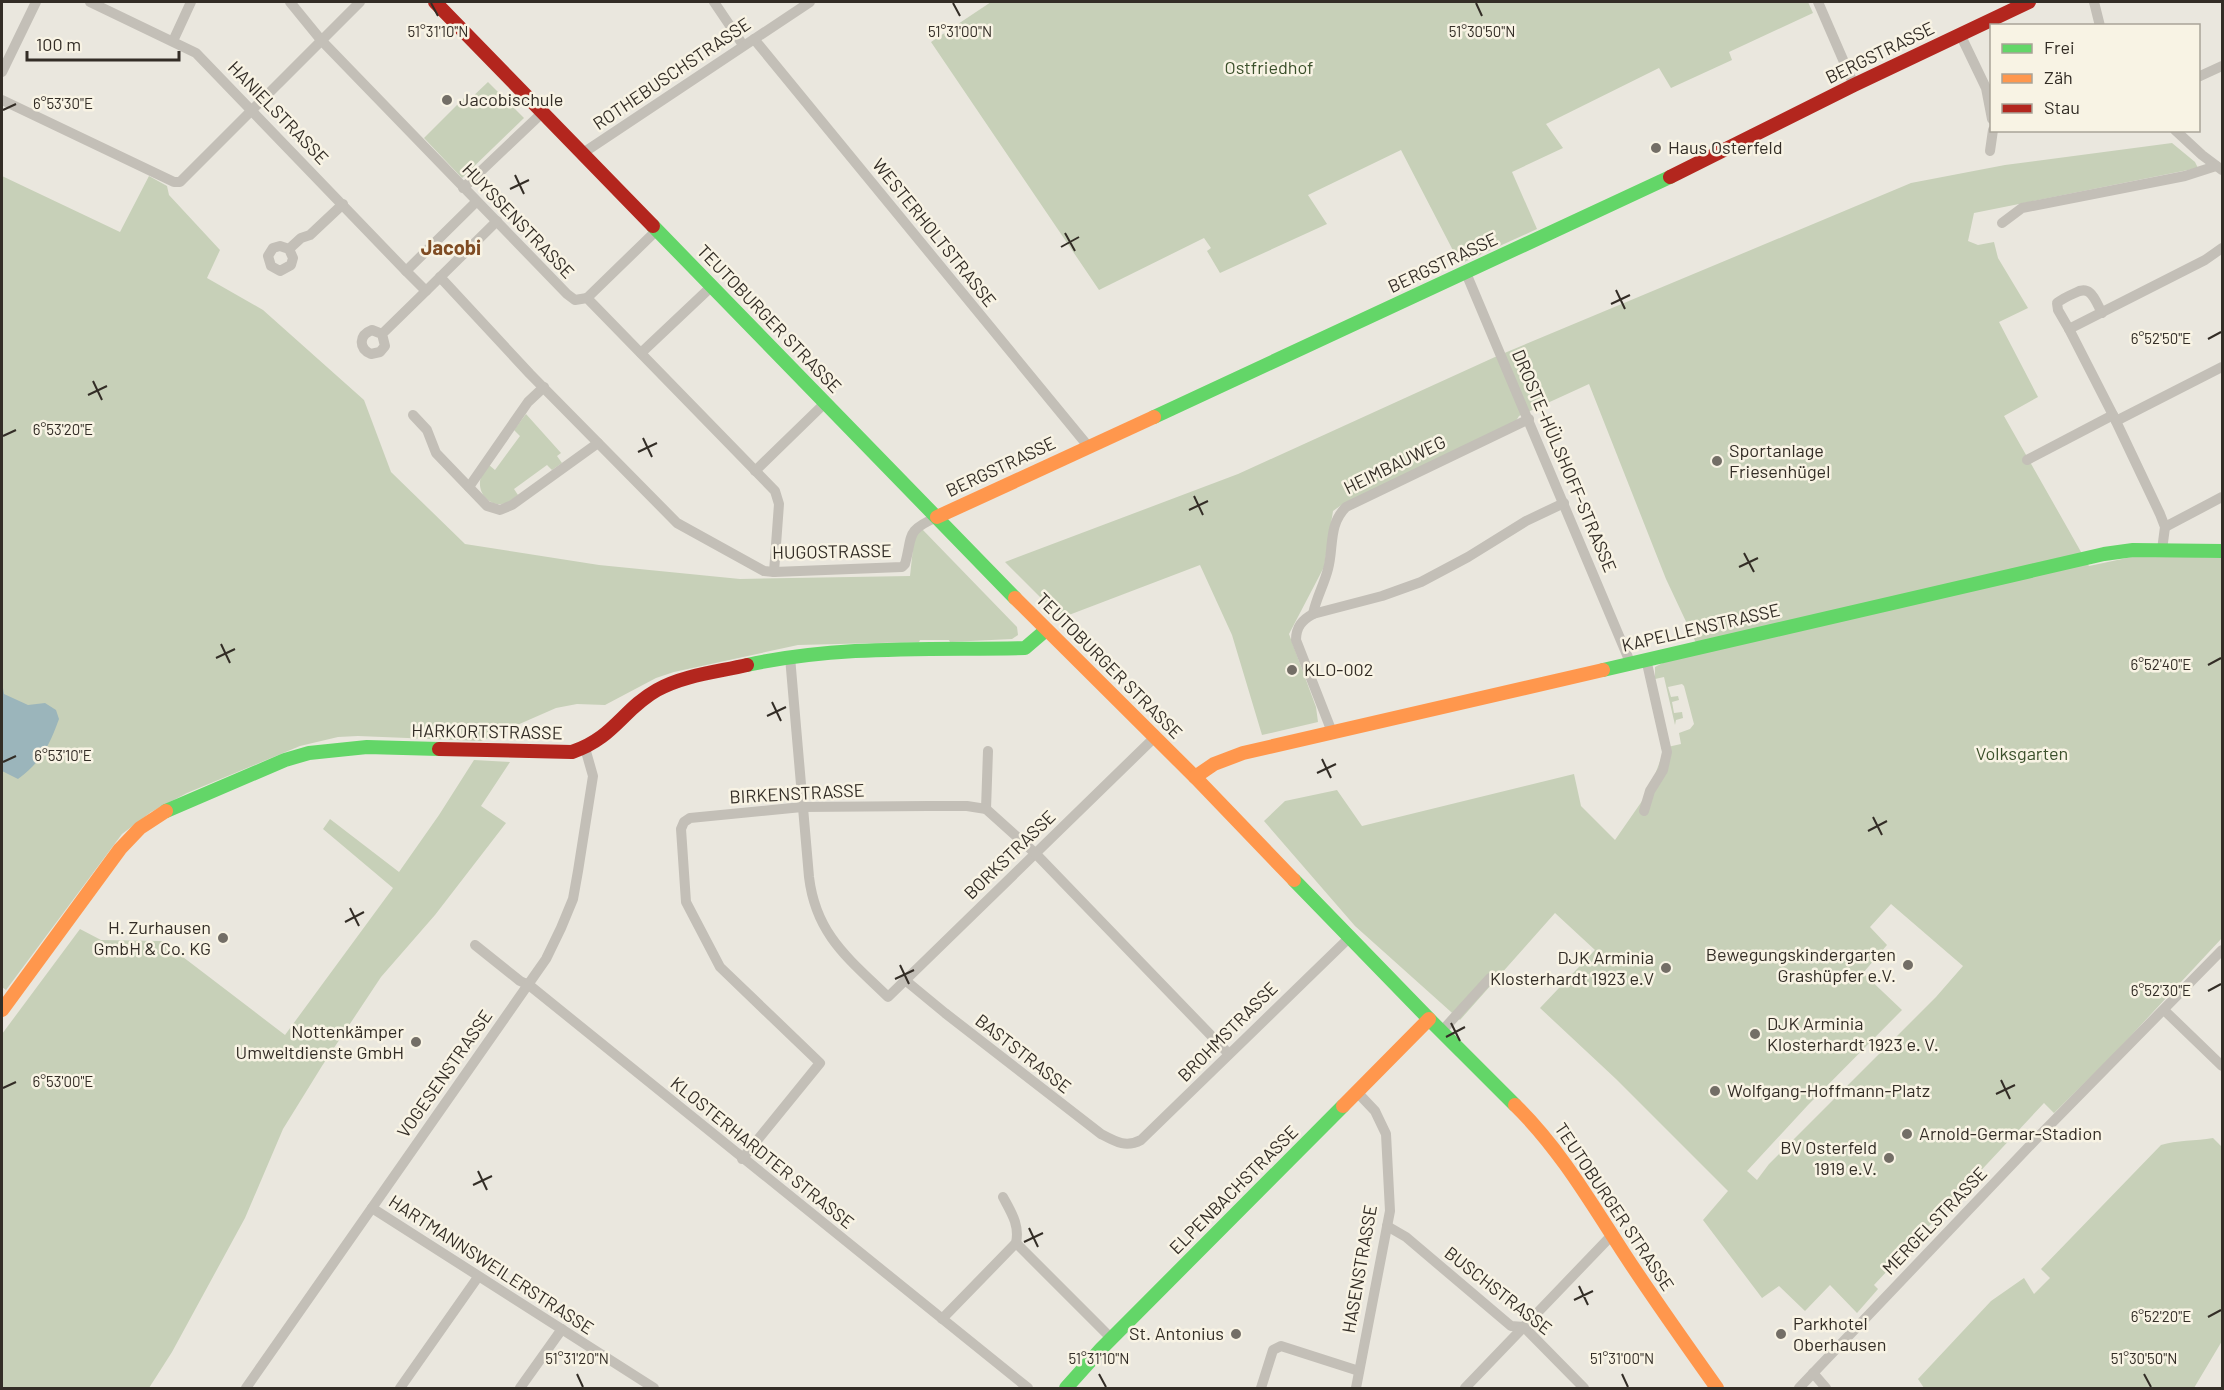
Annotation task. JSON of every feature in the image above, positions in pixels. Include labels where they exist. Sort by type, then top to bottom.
[{"type":"street","points":[[2,72],[36,2]]},
{"type":"street","name":"HANIELSTRASSE","points":[[90,2],[173,40],[206,61],[426,291]]},
{"type":"street","points":[[173,40],[191,2]]},
{"type":"street","name":"HUYSSENSTRASSE","points":[[290,2],[321,40],[476,202],[571,297],[575,300],[587,298],[775,491],[779,504],[774,572]]},
{"type":"street","points":[[2,100],[174,182],[183,179],[360,2]]},
{"type":"street","name":"TEUTOBURGER STRASSE","points":[[435,2],[1033,618],[1195,777],[1429,1020],[1547,1138],[1717,1389]]},
{"type":"street","points":[[714,2],[744,45]]},
{"type":"street","name":"ROTHEBUSCHSTRASSE","points":[[583,153],[810,2]]},
{"type":"street","points":[[1818,2],[1854,85]]},
{"type":"street","name":"BERGSTRASSE","points":[[937,517],[1466,273],[2029,2]]},
{"type":"street","points":[[2094,2],[2100,24]]},
{"type":"street","name":"BERGSTRASSE","points":[[1960,34],[1986,88],[1990,109]]},
{"type":"street","name":"WESTERHOLTSTRASSE","points":[[754,39],[1088,446]]},
{"type":"street","points":[[2200,77],[2223,66]]},
{"type":"street","points":[[463,188],[543,112]]},
{"type":"street","points":[[1990,151],[1993,132]]},
{"type":"street","points":[[2177,132],[2219,168]]},
{"type":"street","points":[[2002,223],[2022,208],[2219,168]]},
{"type":"street","points":[[406,271],[476,202]]},
{"type":"street","points":[[289,249],[301,238],[310,235],[343,204]]},
{"type":"street","points":[[382,334],[496,221]]},
{"type":"street","points":[[587,298],[657,230]]},
{"type":"street","points":[[2069,329],[2205,260],[2223,248]]},
{"type":"street","name":"DROSTE-HÜLSHOFF-STRASSE","points":[[1466,273],[1630,662]]},
{"type":"street","name":"HUGOSTRASSE","points":[[440,277],[682,528],[764,571],[902,567],[905,564],[912,533],[918,525],[937,517]]},
{"type":"street","points":[[641,353],[712,286]]},
{"type":"street","points":[[2102,313],[2091,293],[2086,289],[2057,303],[2058,310],[2115,418],[2165,526],[2162,550]]},
{"type":"street","points":[[2027,460],[2223,367]]},
{"type":"street","points":[[469,487],[528,402],[544,387]]},
{"type":"street","points":[[755,471],[825,403]]},
{"type":"street","points":[[413,415],[427,430],[436,453],[487,506],[500,510],[598,443]]},
{"type":"street","name":"HEIMBAUWEG","points":[[1313,614],[1330,561],[1333,527],[1346,507],[1529,419]]},
{"type":"street","points":[[2165,526],[2223,497]]},
{"type":"street","points":[[1332,732],[1296,640],[1300,623],[1313,614],[1382,596],[1422,582],[1448,569],[1526,521],[1564,503]]},
{"type":"street","name":"KAPELLENSTRASSE","points":[[1195,777],[1226,758],[1630,662],[2104,554],[2133,550],[2223,551]]},
{"type":"street","name":"HARKORTSTRASSE","points":[[2,1010],[130,838],[148,822],[178,805],[285,760],[309,753],[367,747],[572,752],[603,739],[636,704],[665,686],[790,657],[847,651],[1025,648],[1046,630]]},
{"type":"street","points":[[790,657],[802,807]]},
{"type":"street","points":[[1644,811],[1650,791],[1663,770],[1667,752],[1646,659]]},
{"type":"street","name":"BORKSTRASSE","points":[[802,807],[810,890],[821,923],[836,945],[888,996],[1155,737]]},
{"type":"street","name":"VOGESENSTRASSE","points":[[246,1389],[546,959],[573,899],[593,776],[585,748]]},
{"type":"street","points":[[988,751],[986,809],[1035,853],[1228,1053]]},
{"type":"street","name":"BIRKENSTRASSE","points":[[742,1159],[820,1063],[720,967],[686,902],[681,829],[684,822],[690,818],[802,807],[967,806],[986,809]]},
{"type":"street","name":"BROHMSTRASSE","points":[[1126,1145],[1141,1140],[1350,937]]},
{"type":"street","name":"KLOSTERHARDTER STRASSE","points":[[475,945],[520,981],[529,985],[1028,1389]]},
{"type":"street","name":"MERGELSTRASSE","points":[[1798,1389],[2040,1135],[2223,950]]},
{"type":"street","points":[[1442,1032],[1490,978]]},
{"type":"street","name":"BASTSTRASSE","points":[[905,980],[1094,1129],[1115,1142],[1126,1145]]},
{"type":"street","points":[[2164,1010],[2223,1066]]},
{"type":"street","name":"ELPENBACHSTRASSE","points":[[1066,1389],[1112,1338],[1429,1020]]},
{"type":"street","name":"HASENSTRASSE","points":[[1356,1389],[1390,1211],[1386,1134],[1375,1112],[1357,1092]]},
{"type":"street","points":[[942,1319],[1016,1243],[1018,1234],[1015,1221],[1003,1197]]},
{"type":"street","name":"HARTMANNSWEILERSTRASSE","points":[[372,1208],[654,1389]]},
{"type":"street","name":"BUSCHSTRASSE","points":[[1387,1226],[1406,1237],[1511,1326],[1524,1327],[1584,1389]]},
{"type":"street","points":[[1466,1389],[1612,1235]]},
{"type":"street","points":[[1016,1243],[1112,1338]]},
{"type":"street","points":[[400,1389],[478,1277]]},
{"type":"street","points":[[520,1389],[562,1329]]},
{"type":"street","points":[[1261,1389],[1273,1350],[1281,1346],[1359,1371]]},
{"type":"street","points":[[1813,1373],[1826,1389]]},
{"type":"green space","name":"Ostfriedhof","points":[[991,2],[1808,2],[1813,13],[1729,52],[1732,60],[1671,88],[1659,68],[1546,124],[1563,148],[1512,172],[1537,229],[1460,264],[1401,150],[1308,195],[1327,224],[1220,273],[1207,251],[1211,248],[1204,238],[1099,290],[931,42]]},
{"type":"green space","points":[[488,82],[524,118],[462,178],[424,138],[465,97],[469,100]]},
{"type":"green space","name":"Volksgarten","points":[[2172,143],[2195,162],[2198,168],[1974,213],[1968,241],[1978,245],[1994,242],[1998,258],[2028,308],[1999,322],[2038,397],[2004,416],[2089,566],[2141,555],[2222,558],[2222,938],[2113,1055],[2054,1113],[2044,1103],[1874,1285],[1878,1289],[1857,1313],[1830,1285],[1805,1311],[1779,1286],[1762,1298],[1703,1220],[1728,1191],[1616,1079],[1540,1008],[1595,950],[1555,913],[1460,1020],[1355,926],[1264,821],[1285,801],[1337,790],[1362,826],[1574,774],[1581,806],[1615,840],[1649,791],[1663,748],[1681,744],[1679,733],[1690,729],[1694,724],[1682,684],[1668,687],[1671,697],[1678,696],[1679,700],[1672,702],[1674,713],[1682,712],[1683,718],[1676,720],[1675,725],[1664,677],[1655,679],[1655,667],[1697,645],[1666,579],[1589,384],[1519,416],[1516,421],[1333,511],[1324,567],[1289,634],[1316,707],[1318,722],[1262,735],[1232,635],[1200,565],[1061,618],[1005,562],[1238,474],[1495,357],[1911,183],[2005,165]],"holes":[[[1891,904],[1963,966],[1936,997],[1769,1164],[1757,1180],[1747,1171],[1808,1105],[1902,1010],[1863,973],[1887,945],[1870,927]]]},
{"type":"green space","points":[[2,176],[120,232],[149,176],[167,186],[169,195],[220,250],[207,278],[263,310],[364,400],[391,472],[465,544],[599,565],[740,579],[910,576],[914,539],[921,528],[1017,627],[1018,635],[1012,639],[950,642],[949,640],[920,640],[919,642],[798,645],[674,672],[656,678],[605,705],[577,704],[556,708],[481,741],[358,736],[338,737],[300,746],[187,793],[151,812],[122,834],[6,990],[2,987]]},
{"type":"green space","points":[[526,414],[561,453],[557,456],[562,463],[552,470],[547,465],[514,489],[518,495],[510,501],[501,504],[493,503],[481,491],[481,478],[489,465],[495,470],[520,436],[514,430]]},
{"type":"green space","points":[[474,760],[510,762],[481,806],[506,823],[435,915],[381,977],[322,1066],[283,1129],[245,1218],[172,1352],[149,1388],[2,1388],[2,1034],[80,929],[101,940],[162,941],[285,1035],[393,888],[323,829],[330,819],[399,872]]},
{"type":"green space","points":[[2213,1138],[2222,1147],[2222,1341],[2194,1388],[1924,1388],[1918,1379],[1991,1301],[2024,1278],[2034,1294],[2050,1278],[2041,1269],[2161,1145]]},
{"type":"water","points":[[2,682],[4,694],[28,705],[45,703],[56,710],[59,719],[44,752],[18,779],[2,771]]},
{"type":"traffic: fast","points":[[1154,417],[1670,177]]},
{"type":"traffic: fast","points":[[653,226],[1015,598]]},
{"type":"traffic: fast","points":[[1603,670],[2104,554],[2133,550],[2222,551]]},
{"type":"traffic: fast","points":[[747,665],[851,651],[1025,648],[1046,630]]},
{"type":"traffic: fast","points":[[166,811],[285,760],[309,753],[367,747],[439,749]]},
{"type":"traffic: fast","points":[[1294,880],[1515,1105]]},
{"type":"traffic: fast","points":[[1066,1388],[1101,1349],[1343,1106]]},
{"type":"traffic: slow","points":[[937,517],[1154,417]]},
{"type":"traffic: slow","points":[[1015,598],[1195,777],[1294,880]]},
{"type":"traffic: slow","points":[[1195,777],[1214,764],[1243,753],[1603,670]]},
{"type":"traffic: slow","points":[[2,1010],[120,849],[140,828],[166,811]]},
{"type":"traffic: slow","points":[[1343,1106],[1429,1019]]},
{"type":"traffic: slow","points":[[1515,1105],[1546,1139],[1573,1176],[1717,1388]]},
{"type":"traffic: jam","points":[[435,2],[653,226]]},
{"type":"traffic: jam","points":[[1670,177],[1854,85],[2029,2]]},
{"type":"traffic: jam","points":[[439,749],[572,752],[598,739],[645,698],[667,685],[689,677],[747,665]]},
{"type":"place","name":"Jacobischule","points":[[447,100]]},
{"type":"place","name":"Haus Osterfeld","points":[[1656,148]]},
{"type":"place","name":"Sportanlage Friesenhügel","points":[[1717,461]]},
{"type":"place","name":"KLO-002","points":[[1292,670]]},
{"type":"place","name":"H. Zurhausen GmbH & Co. KG","points":[[223,938]]},
{"type":"place","name":"Bewegungskindergarten Grashüpfer e.V.","points":[[1908,965]]},
{"type":"place","name":"DJK Arminia Klosterhardt 1923 e.V","points":[[1666,968]]},
{"type":"place","name":"DJK Arminia Klosterhardt 1923 e. V.","points":[[1755,1034]]},
{"type":"place","name":"Nottenkämper Umweltdienste GmbH","points":[[416,1042]]},
{"type":"place","name":"Wolfgang-Hoffmann-Platz","points":[[1715,1091]]},
{"type":"place","name":"Arnold-Germar-Stadion","points":[[1907,1134]]},
{"type":"place","name":"BV Osterfeld 1919 e.V.","points":[[1889,1158]]},
{"type":"place","name":"St. Antonius","points":[[1236,1334]]},
{"type":"place","name":"Parkhotel Oberhausen","points":[[1781,1334]]},
{"type":"district","name":"Jacobi","points":[[451,248]]}]
